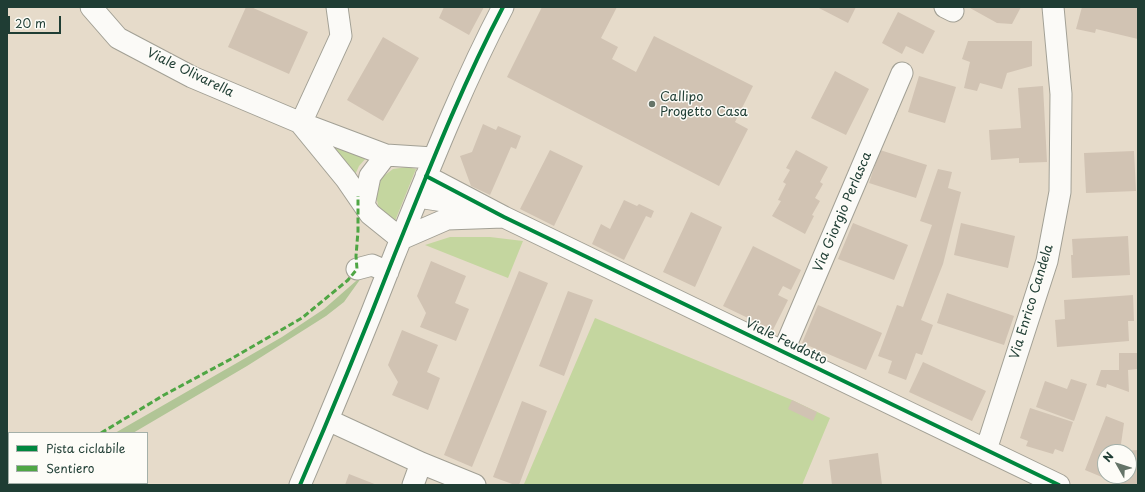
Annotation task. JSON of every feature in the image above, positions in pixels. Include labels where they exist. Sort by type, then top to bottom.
[{"type":"street","name":"Viale Olivarella","points":[[92,7],[118,38],[192,77],[301,123],[386,155],[430,167]]},
{"type":"street","points":[[301,123],[341,36],[337,7]]},
{"type":"street","points":[[300,485],[328,420],[430,167],[488,36],[503,7]]},
{"type":"street","name":"Via Enrico Candela","points":[[986,450],[1047,261],[1060,192],[1061,94],[1053,7]]},
{"type":"street","name":"Via Giorgio Perlasca","points":[[783,352],[902,73]]},
{"type":"street","name":"Viale Olivarella","points":[[301,123],[346,179],[370,214],[401,240]]},
{"type":"street","points":[[364,205],[370,176],[386,155]]},
{"type":"street","name":"Viale Feudotto","points":[[430,167],[495,212],[1059,485]]},
{"type":"street","points":[[418,197],[495,212]]},
{"type":"street","points":[[401,240],[447,219],[495,212]]},
{"type":"street","points":[[357,269],[372,265],[388,272]]},
{"type":"street","points":[[328,420],[421,463],[475,485]]},
{"type":"street","points":[[413,485],[421,463]]},
{"type":"green space","points":[[318,137],[367,157],[359,166],[354,177]]},
{"type":"green space","points":[[407,167],[416,169],[395,221],[379,210],[376,188],[381,178],[393,169]]},
{"type":"green space","points":[[450,237],[490,237],[523,241],[508,278],[425,245]]},
{"type":"green space","points":[[364,274],[344,302],[326,316],[247,366],[135,432],[117,432],[282,337],[324,309]]},
{"type":"green space","points":[[595,318],[792,400],[830,418],[802,485],[524,484]]},
{"type":"building","points":[[246,7],[251,7],[308,32],[289,74],[228,47]]},
{"type":"building","points":[[444,7],[484,7],[469,35],[439,18]]},
{"type":"building","name":"Callipo Progetto Casa","points":[[542,7],[617,7],[601,38],[618,47],[612,59],[636,72],[654,36],[753,86],[735,122],[748,129],[719,186],[507,77]]},
{"type":"building","points":[[817,7],[856,7],[848,23]]},
{"type":"building","points":[[970,7],[1021,7],[1012,24],[997,23]]},
{"type":"building","points":[[1082,7],[1138,7],[1138,39],[1096,29],[1095,33],[1076,29]]},
{"type":"building","points":[[898,12],[935,31],[923,54],[906,46],[902,54],[882,43]]},
{"type":"building","points":[[383,37],[419,58],[383,121],[347,100]]},
{"type":"building","points":[[968,41],[1032,41],[1032,66],[1007,73],[1002,89],[980,83],[977,91],[964,88],[970,62],[962,59]]},
{"type":"building","points":[[835,71],[869,89],[846,135],[811,118]]},
{"type":"building","points":[[919,76],[956,87],[945,123],[908,112]]},
{"type":"building","points":[[1043,86],[1047,162],[1019,163],[1019,158],[991,160],[989,130],[1021,128],[1018,88]]},
{"type":"building","points":[[483,124],[496,130],[498,126],[521,136],[516,149],[511,147],[490,195],[471,186],[460,156],[472,152]]},
{"type":"building","points":[[550,150],[583,166],[554,226],[520,209]]},
{"type":"building","points":[[796,150],[828,167],[820,182],[823,184],[815,198],[820,201],[812,215],[814,216],[805,234],[772,216],[781,201],[778,200],[786,184],[783,182],[790,170],[786,168]]},
{"type":"building","points":[[880,150],[927,165],[916,198],[869,183]]},
{"type":"building","points":[[1134,151],[1136,191],[1086,193],[1084,153]]},
{"type":"building","points":[[938,169],[952,172],[948,188],[961,192],[943,264],[921,320],[933,325],[922,355],[916,353],[906,380],[888,373],[892,361],[878,356],[897,305],[903,307],[932,225],[920,221]]},
{"type":"building","points":[[624,200],[637,206],[639,204],[654,211],[651,218],[646,216],[624,260],[592,244],[601,224],[610,229]]},
{"type":"building","points":[[691,212],[722,227],[695,287],[663,272]]},
{"type":"building","points":[[853,223],[908,245],[894,280],[838,259]]},
{"type":"building","points":[[961,223],[1015,236],[1008,268],[954,255]]},
{"type":"building","points":[[1128,236],[1130,275],[1072,278],[1072,239]]},
{"type":"building","points":[[753,246],[801,270],[791,290],[783,286],[778,295],[788,300],[773,330],[723,306]]},
{"type":"building","points":[[431,261],[466,276],[455,303],[469,309],[456,341],[420,327],[426,313],[417,296]]},
{"type":"building","points":[[519,271],[548,283],[472,467],[444,455]]},
{"type":"building","points":[[568,291],[593,300],[564,376],[539,366]]},
{"type":"building","points":[[947,293],[1014,316],[1004,345],[937,323]]},
{"type":"building","points":[[1133,295],[1134,321],[1128,321],[1129,341],[1057,347],[1055,320],[1065,319],[1064,300]]},
{"type":"building","points":[[818,305],[882,333],[866,370],[802,343]]},
{"type":"building","points":[[402,330],[438,345],[427,372],[440,378],[428,410],[392,395],[398,382],[388,365]]},
{"type":"building","points":[[1119,353],[1138,353],[1138,369],[1128,370],[1129,392],[1107,384],[1106,388],[1096,385],[1101,370],[1119,370]]},
{"type":"building","points":[[923,362],[986,391],[972,421],[909,392]]},
{"type":"building","points":[[1071,379],[1087,384],[1074,421],[1036,407],[1045,381],[1067,389]]},
{"type":"building","points":[[792,400],[817,412],[813,421],[788,409]]},
{"type":"building","points":[[522,401],[547,411],[519,485],[515,485],[493,477]]},
{"type":"building","points":[[1030,408],[1073,422],[1063,452],[1055,449],[1053,454],[1026,446],[1028,441],[1020,438]]},
{"type":"building","points":[[1106,416],[1124,423],[1121,444],[1097,444],[1097,475],[1085,470]]},
{"type":"building","points":[[1138,450],[1138,485],[1119,484],[1137,484]]},
{"type":"building","points":[[878,453],[882,485],[832,485],[829,460]]},
{"type":"building","points":[[349,474],[377,485],[345,485]]},
{"type":"marked path","points":[[103,432],[164,395],[231,359],[302,318],[348,280],[357,269],[358,196]]},
{"type":"cycle path","points":[[300,485],[348,371],[419,193],[473,68],[503,7]]},
{"type":"cycle path","points":[[426,176],[504,217],[1059,485]]},
{"type":"place","name":"Callipo Progetto Casa","points":[[652,104]]}]
